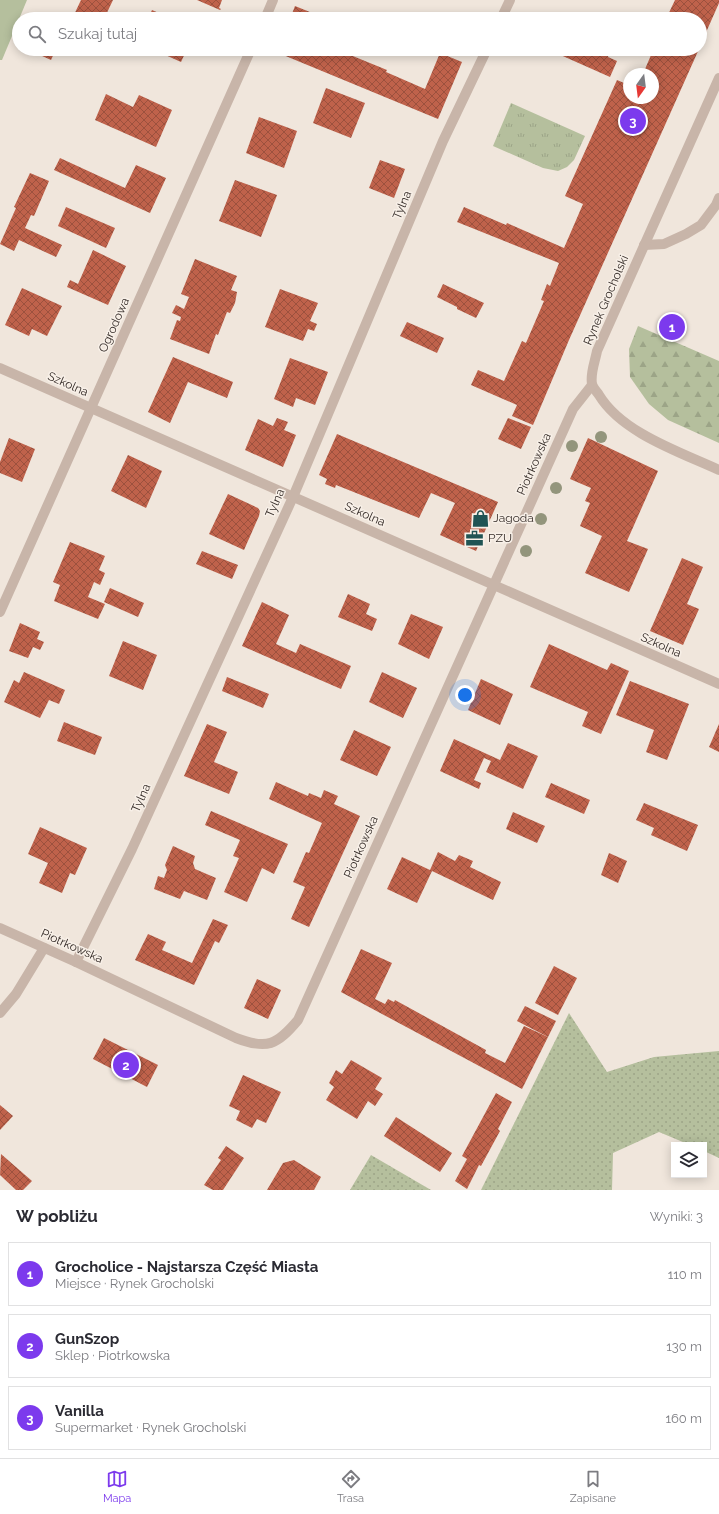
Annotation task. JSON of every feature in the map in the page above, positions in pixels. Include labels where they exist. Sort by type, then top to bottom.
[{"type":"street","points":[[268,12],[273,0]]},
{"type":"street","points":[[504,12],[510,0]]},
{"type":"street","name":"Ogrodowa","points":[[0,612],[248,56]]},
{"type":"street","name":"Tylna","points":[[76,962],[132,849],[293,497],[443,141],[484,56]]},
{"type":"street","name":"Rynek Grocholski","points":[[592,385],[592,372],[597,351],[718,83]]},
{"type":"street","points":[[644,245],[664,244],[701,225],[716,206],[719,198]]},
{"type":"street","name":"Szkolna","points":[[0,368],[719,684]]},
{"type":"street","points":[[592,385],[605,406],[622,421],[646,436],[719,470]]},
{"type":"street","name":"Piotrkowska","points":[[0,928],[251,1044],[268,1044],[285,1035],[298,1020],[573,410],[592,385]]},
{"type":"street","points":[[0,1013],[16,994],[44,948]]},
{"type":"green space","points":[[0,0],[27,0],[22,12],[12,12],[12,36],[2,60],[0,60]]},
{"type":"green space","points":[[511,103],[585,136],[574,160],[567,167],[558,171],[543,168],[493,146]]},
{"type":"green space","points":[[638,326],[719,361],[719,443],[668,420],[649,404],[630,377],[629,349]]},
{"type":"green space","points":[[569,1013],[607,1072],[654,1057],[719,1051],[719,1158],[707,1152],[707,1142],[683,1142],[659,1132],[613,1153],[612,1190],[481,1190]]},
{"type":"green space","points":[[371,1155],[431,1190],[350,1190]]},
{"type":"building","points":[[81,0],[113,0],[107,12],[75,12]]},
{"type":"building","points":[[197,0],[222,0],[219,8],[221,9],[220,10]]},
{"type":"building","points":[[675,0],[719,0],[707,30],[707,12],[669,12]]},
{"type":"building","points":[[295,6],[310,12],[293,12]]},
{"type":"building","points":[[42,56],[53,56],[51,60]]},
{"type":"building","points":[[168,56],[184,56],[181,62]]},
{"type":"building","points":[[286,56],[353,56],[387,70],[386,72],[425,89],[439,56],[447,56],[462,62],[438,119]]},
{"type":"building","points":[[563,56],[608,56],[617,61],[610,77]]},
{"type":"building","points":[[651,56],[696,56],[569,340],[533,425],[512,416],[517,405],[471,385],[478,370],[504,381],[522,341],[526,343],[544,301],[541,300],[547,284],[550,286],[559,263],[457,222],[464,207],[506,225],[507,223],[564,248],[583,204],[565,196],[617,80],[623,82],[623,104],[659,104],[659,68],[646,68]]},
{"type":"building","points":[[326,88],[365,103],[351,138],[313,123]]},
{"type":"building","points":[[106,94],[133,107],[139,95],[172,110],[156,147],[95,120]]},
{"type":"building","points":[[259,117],[297,131],[284,168],[246,153]]},
{"type":"building","points":[[60,158],[125,188],[136,165],[166,178],[150,213],[54,170]]},
{"type":"building","points":[[380,160],[405,169],[394,198],[369,188]]},
{"type":"building","points":[[30,173],[49,181],[34,216],[31,215],[25,228],[62,245],[56,257],[19,240],[14,251],[0,244],[16,208],[14,207]]},
{"type":"building","points":[[235,180],[277,195],[261,237],[219,221]]},
{"type":"building","points":[[66,207],[115,228],[106,248],[58,226]]},
{"type":"building","points":[[93,250],[126,266],[108,305],[67,287],[70,280],[78,284]]},
{"type":"building","points":[[195,259],[237,276],[231,290],[237,292],[235,303],[230,313],[227,312],[218,335],[216,334],[209,354],[170,339],[177,320],[180,321],[181,317],[172,313],[176,305],[184,309],[189,297],[181,294]]},
{"type":"building","points":[[443,284],[484,303],[476,318],[437,297]]},
{"type":"building","points":[[22,288],[62,306],[47,336],[32,329],[29,336],[5,325]]},
{"type":"building","points":[[280,289],[318,303],[310,321],[317,324],[314,331],[308,329],[303,341],[265,327]]},
{"type":"building","points":[[407,322],[444,338],[437,353],[400,336]]},
{"type":"building","points":[[173,357],[233,382],[227,398],[188,382],[170,423],[148,412]]},
{"type":"building","points":[[290,358],[328,372],[315,405],[296,398],[293,407],[274,399]]},
{"type":"building","points":[[277,418],[288,422],[284,430],[296,435],[283,467],[245,450],[258,419],[273,426]]},
{"type":"building","points":[[508,418],[531,427],[521,449],[498,439]]},
{"type":"building","points":[[337,434],[498,502],[476,551],[440,535],[455,503],[431,493],[419,518],[336,485],[335,488],[325,484],[327,479],[319,475]]},
{"type":"building","points":[[9,438],[35,449],[22,482],[0,473],[0,462]]},
{"type":"building","points":[[588,438],[658,471],[627,541],[648,549],[629,592],[585,573],[602,536],[580,526],[590,503],[585,501],[591,488],[570,479]]},
{"type":"building","points":[[128,455],[162,471],[146,508],[111,491]]},
{"type":"building","points":[[228,494],[258,508],[260,511],[244,550],[209,534]]},
{"type":"building","points":[[70,542],[105,556],[99,570],[105,573],[100,585],[94,582],[88,597],[105,604],[98,619],[54,601],[60,585],[53,582]]},
{"type":"building","points":[[202,551],[238,565],[232,579],[196,564]]},
{"type":"building","points":[[682,558],[703,567],[687,604],[699,609],[683,645],[650,631]]},
{"type":"building","points":[[110,588],[144,603],[138,617],[104,602]]},
{"type":"building","points":[[348,594],[370,604],[366,614],[377,619],[372,631],[338,617]]},
{"type":"building","points":[[262,602],[289,615],[276,644],[296,653],[300,644],[351,666],[341,689],[242,646]]},
{"type":"building","points":[[411,614],[443,627],[429,659],[398,644]]},
{"type":"building","points":[[20,623],[40,632],[37,639],[44,642],[40,650],[33,647],[28,658],[9,651]]},
{"type":"building","points":[[123,641],[157,655],[143,690],[109,676]]},
{"type":"building","points":[[549,644],[607,670],[611,663],[629,671],[601,734],[582,726],[588,712],[530,687]]},
{"type":"building","points":[[24,672],[65,690],[59,704],[49,700],[40,718],[4,702],[14,680],[19,683]]},
{"type":"building","points":[[382,672],[417,688],[403,718],[369,702]]},
{"type":"building","points":[[227,677],[269,694],[263,708],[222,691]]},
{"type":"building","points":[[481,679],[513,694],[500,725],[468,710]]},
{"type":"building","points":[[630,681],[689,704],[667,760],[646,752],[654,730],[616,715]]},
{"type":"building","points":[[64,722],[102,737],[95,755],[57,741]]},
{"type":"building","points":[[207,724],[227,732],[214,762],[238,772],[229,794],[184,776]]},
{"type":"building","points":[[719,724],[719,752],[709,747]]},
{"type":"building","points":[[354,730],[391,747],[377,776],[340,760]]},
{"type":"building","points":[[454,739],[500,760],[508,743],[538,756],[523,789],[486,772],[491,761],[484,758],[474,780],[481,783],[479,789],[440,771]]},
{"type":"building","points":[[276,782],[308,796],[309,793],[321,798],[324,790],[338,796],[334,804],[360,816],[309,927],[291,919],[305,887],[293,882],[306,852],[309,853],[322,823],[269,799]]},
{"type":"building","points":[[551,783],[590,800],[584,814],[545,797]]},
{"type":"building","points":[[644,803],[698,825],[687,851],[651,835],[654,828],[636,820]]},
{"type":"building","points":[[211,811],[288,844],[274,874],[262,868],[247,902],[224,892],[239,858],[233,856],[240,840],[205,825]]},
{"type":"building","points":[[513,812],[545,826],[537,843],[506,829]]},
{"type":"building","points":[[40,827],[87,848],[75,875],[70,873],[62,893],[39,883],[48,863],[28,854]]},
{"type":"building","points":[[173,846],[195,856],[193,863],[195,869],[216,878],[207,900],[184,891],[180,899],[154,889],[158,876],[164,878],[167,870],[165,865]]},
{"type":"building","points":[[438,852],[455,861],[459,855],[473,861],[470,867],[501,882],[493,900],[432,871],[417,903],[387,889],[402,857],[430,870]]},
{"type":"building","points":[[609,853],[627,861],[618,883],[601,875]]},
{"type":"building","points":[[213,919],[228,925],[219,943],[215,941],[194,985],[135,960],[148,934],[166,942],[162,950],[192,963]]},
{"type":"building","points":[[361,949],[392,963],[375,999],[385,1004],[388,999],[394,1002],[395,1000],[486,1050],[485,1053],[505,1063],[524,1026],[548,1037],[522,1089],[341,992]]},
{"type":"building","points":[[554,966],[577,978],[558,1015],[535,1003]]},
{"type":"building","points":[[257,979],[281,990],[268,1019],[244,1008]]},
{"type":"building","points":[[525,1006],[556,1021],[548,1037],[517,1021]]},
{"type":"building","points":[[104,1038],[158,1065],[147,1087],[93,1059]]},
{"type":"building","points":[[351,1060],[382,1078],[375,1089],[383,1094],[375,1106],[368,1101],[357,1119],[326,1100],[334,1087],[329,1083],[336,1070],[342,1074]]},
{"type":"building","points":[[243,1075],[281,1092],[266,1123],[257,1119],[252,1128],[236,1120],[240,1111],[229,1106]]},
{"type":"building","points":[[496,1093],[512,1102],[498,1129],[500,1131],[481,1166],[479,1165],[467,1189],[455,1181],[467,1159],[462,1156]]},
{"type":"building","points":[[0,1105],[13,1116],[0,1130]]},
{"type":"building","points":[[396,1117],[452,1153],[440,1172],[384,1136]]},
{"type":"building","points":[[226,1146],[244,1158],[223,1190],[213,1190],[204,1185],[221,1160],[218,1158]]},
{"type":"building","points":[[1,1154],[32,1181],[23,1190],[16,1190],[0,1175]]},
{"type":"building","points":[[294,1160],[321,1177],[314,1190],[267,1190],[283,1163]]},
{"type":"place","name":"Vanilla","points":[[633,121]]},
{"type":"place","name":"Grocholice - Najstarsza Część Miasta","points":[[672,327]]},
{"type":"place","name":"Jagoda","points":[[480,518]]},
{"type":"place","name":"PZU","points":[[475,538]]},
{"type":"place","name":"GunSzop","points":[[126,1065]]}]
